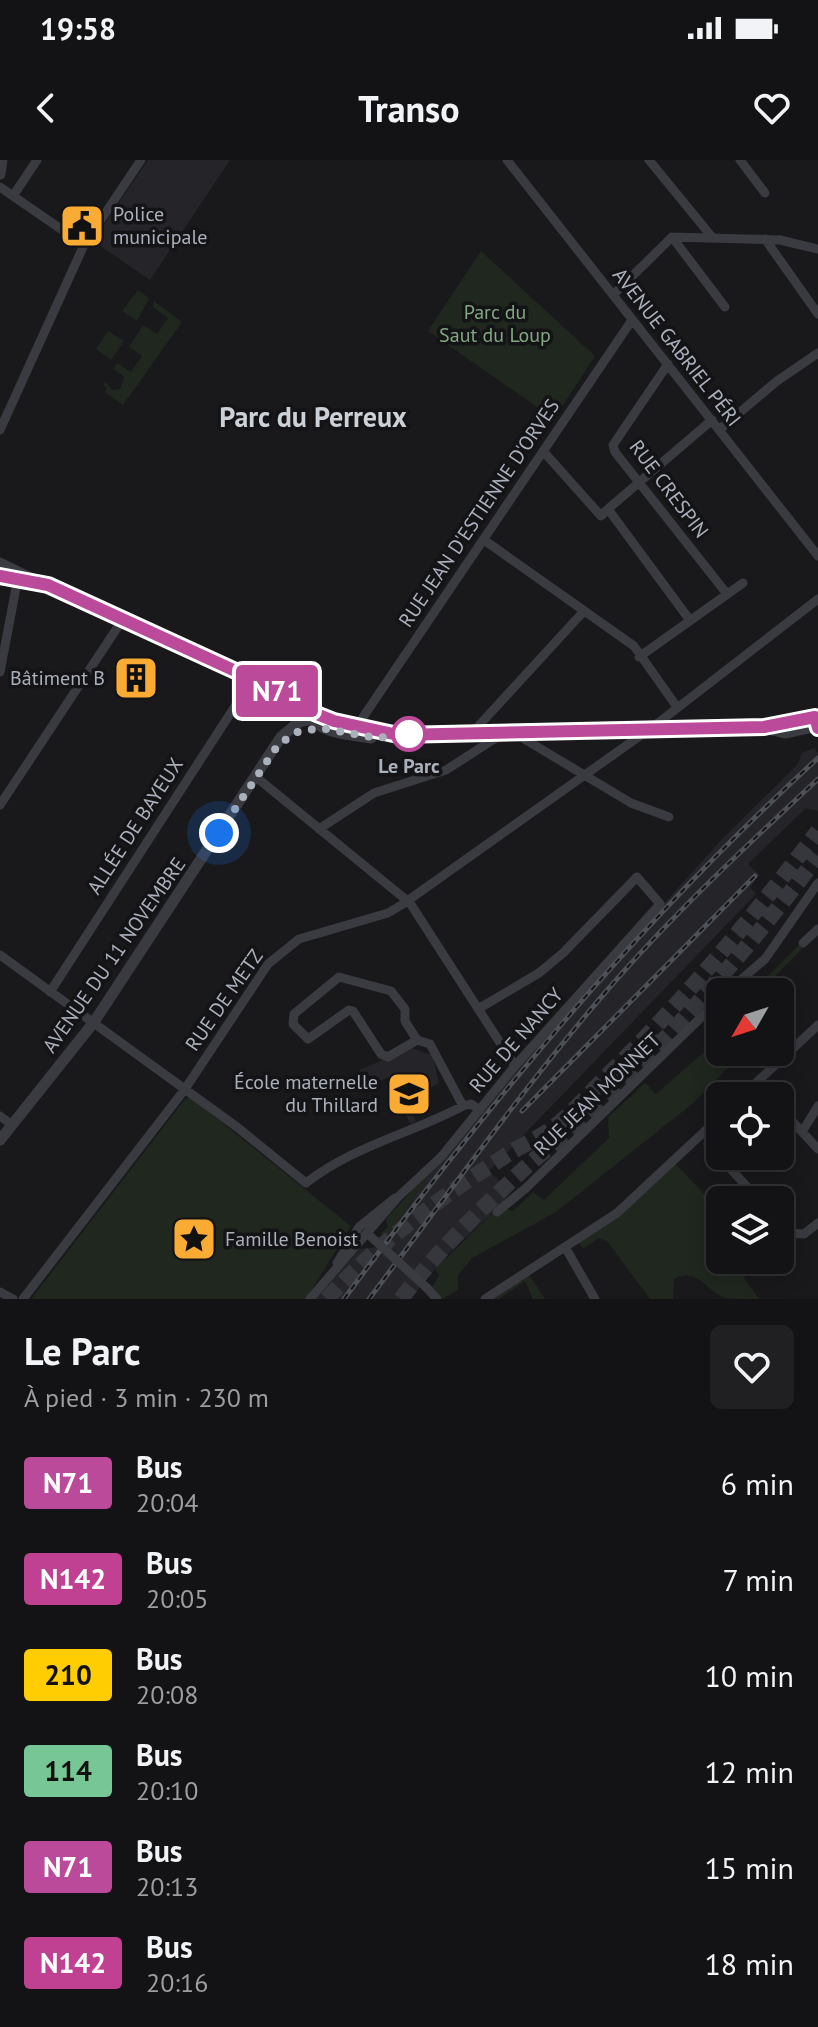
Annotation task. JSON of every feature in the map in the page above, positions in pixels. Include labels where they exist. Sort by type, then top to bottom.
[{"type":"street","points":[[0,174],[2,160]]},
{"type":"street","points":[[13,196],[37,160]]},
{"type":"street","points":[[0,430],[84,245],[141,160]]},
{"type":"street","name":"AVENUE GABRIEL PÉRI","points":[[507,160],[818,556]]},
{"type":"street","points":[[649,160],[712,237]]},
{"type":"street","points":[[740,160],[765,193]]},
{"type":"street","points":[[0,187],[84,245]]},
{"type":"street","points":[[672,237],[725,307]]},
{"type":"street","points":[[613,295],[672,237],[765,239],[818,249]]},
{"type":"street","points":[[765,239],[818,314]]},
{"type":"street","name":"RUE JEAN D'ESTIENNE D'ORVES","points":[[357,727],[632,320]]},
{"type":"street","points":[[719,430],[777,381],[818,353]]},
{"type":"street","name":"RUE CRESPIN","points":[[668,364],[613,445],[638,482],[727,594]]},
{"type":"street","points":[[543,451],[601,516],[712,420]]},
{"type":"street","points":[[608,509],[689,619]]},
{"type":"street","points":[[484,540],[634,646],[677,707]]},
{"type":"street","points":[[0,562],[19,574],[294,699],[320,722],[369,737],[647,728],[792,732],[818,726]]},
{"type":"street","points":[[0,576],[19,574]]},
{"type":"street","points":[[0,672],[19,574]]},
{"type":"street","points":[[639,657],[743,583]]},
{"type":"street","name":"RUE DE METZ","points":[[23,1299],[185,1089],[268,964],[282,950],[311,934],[388,913],[586,775],[818,599]]},
{"type":"street","points":[[472,733],[584,611]]},
{"type":"street","points":[[1,800],[123,619]]},
{"type":"street","name":"ALLÉE DE BAYEUX","points":[[50,992],[252,680]]},
{"type":"street","points":[[768,730],[818,717]]},
{"type":"street","points":[[320,722],[398,735]]},
{"type":"street","name":"AVENUE DU 11 NOVEMBRE","points":[[278,745],[320,722]]},
{"type":"street","name":"AVENUE DU 11 NOVEMBRE","points":[[0,1140],[94,1022],[291,728],[320,722]]},
{"type":"street","points":[[519,732],[526,740],[631,803],[669,817]]},
{"type":"street","points":[[319,829],[374,793],[446,770],[505,733]]},
{"type":"street","points":[[256,777],[407,900],[515,1066]]},
{"type":"street","name":"RUE DE NANCY","points":[[310,1299],[398,1197],[441,1157],[515,1066],[660,904],[637,877],[563,953],[539,973],[478,1009]]},
{"type":"street","points":[[743,978],[765,959],[818,883]]},
{"type":"street","points":[[803,943],[818,929]]},
{"type":"street","points":[[0,955],[185,1089],[306,1183],[351,1154],[463,1106],[471,1104],[480,1110]]},
{"type":"street","points":[[417,1040],[388,1057],[381,1054],[353,1011],[349,1010],[308,1039],[293,1024],[294,1014],[339,977],[347,977],[398,997],[405,1009],[405,1021],[417,1040],[430,1044],[463,1106]]},
{"type":"street","name":"RUE JEAN MONNET","points":[[497,1212],[526,1188],[706,1013]]},
{"type":"street","points":[[757,1082],[818,1025]]},
{"type":"street","points":[[802,1132],[818,1106]]},
{"type":"street","points":[[0,1116],[12,1125]]},
{"type":"street","points":[[794,1123],[818,1149]]},
{"type":"street","points":[[485,1299],[617,1213],[706,1130]]},
{"type":"street","points":[[732,1170],[746,1186]]},
{"type":"street","name":"RUE DE NANCY","points":[[336,1268],[338,1257],[359,1227],[388,1201],[398,1197]]},
{"type":"street","points":[[794,1233],[804,1234],[818,1223]]},
{"type":"street","points":[[368,1234],[437,1299]]},
{"type":"street","points":[[565,1247],[595,1299]]},
{"type":"street","points":[[0,1292],[13,1299]]},
{"type":"shaded area","points":[[148,160],[230,160],[150,280],[96,243],[95,238]]},
{"type":"shaded area","points":[[814,748],[818,753],[818,811],[806,808],[748,864],[759,875],[750,887],[756,894],[489,1171],[511,1192],[502,1204],[444,1258],[410,1299],[316,1299],[360,1249],[377,1247],[384,1241],[437,1163],[563,1016],[722,839],[797,765],[802,753]]},
{"type":"shaded area","name":"École maternelle du Thillard","points":[[412,1048],[432,1055],[439,1083],[408,1102],[416,1122],[410,1124],[390,1077],[365,1086],[359,1070]]},
{"type":"green space","name":"Parc du Saut du Loup","points":[[481,251],[595,356],[554,419],[428,331]]},
{"type":"green space","points":[[138,290],[149,298],[137,321],[122,311]]},
{"type":"green space","points":[[154,301],[182,322],[123,405],[105,392],[107,388],[103,385],[105,382],[112,390],[120,389],[124,377],[114,369],[117,363],[131,372],[142,356],[129,347],[143,325],[157,334],[168,318],[153,307]]},
{"type":"green space","points":[[108,331],[124,341],[111,360],[96,349]]},
{"type":"green space","points":[[816,935],[773,978],[766,978],[800,944]]},
{"type":"green space","points":[[706,1050],[706,1066],[729,1066],[714,1082],[706,1082],[706,1090],[692,1104],[556,1212],[472,1258],[458,1275],[458,1290],[442,1299],[432,1288],[439,1275],[435,1269],[502,1204],[512,1212],[533,1192],[544,1200],[609,1138],[608,1117],[645,1083],[656,1094]]},
{"type":"green space","points":[[191,1098],[351,1226],[306,1299],[31,1299],[185,1099]]},
{"type":"green space","points":[[437,1163],[384,1241],[381,1233],[388,1227],[386,1219]]},
{"type":"green space","points":[[675,1163],[706,1196],[706,1274],[745,1274],[744,1278],[759,1299],[725,1298],[701,1281],[682,1276],[674,1279],[673,1299],[650,1299],[607,1241],[599,1238],[583,1249],[578,1241]]},
{"type":"green space","points":[[529,1275],[545,1299],[533,1299],[525,1281],[499,1299],[491,1299]]},
{"type":"tunnel","points":[[327,1299],[367,1259],[432,1206],[478,1173],[548,1132],[575,1109],[690,988],[743,927],[818,831]]},
{"type":"tunnel","points":[[401,1299],[477,1213],[592,1112],[682,1021],[766,923],[818,856]]},
{"type":"railway","points":[[344,1299],[453,1156],[568,1017],[689,884],[818,758]]},
{"type":"railway","points":[[369,1299],[513,1107],[628,966],[735,857],[818,779]]},
{"type":"railway","points":[[522,1111],[755,876]]},
{"type":"bus line","name":"N71","points":[[0,576],[19,577],[48,585],[303,702],[314,713],[374,732],[398,735],[764,727],[815,717],[818,728]]},
{"type":"place","name":"Police municipale","points":[[82,226]]},
{"type":"place","name":"Bâtiment B","points":[[136,678]]},
{"type":"place","name":"Le Parc","points":[[409,734]]},
{"type":"place","name":"École maternelle du Thillard","points":[[409,1094]]},
{"type":"place","name":"Famille Benoist","points":[[194,1239]]},
{"type":"district","name":"Parc du Perreux","points":[[313,416]]},
{"type":"route","points":[[219,833],[278,745],[297,732],[320,728],[377,738],[409,734]]}]
